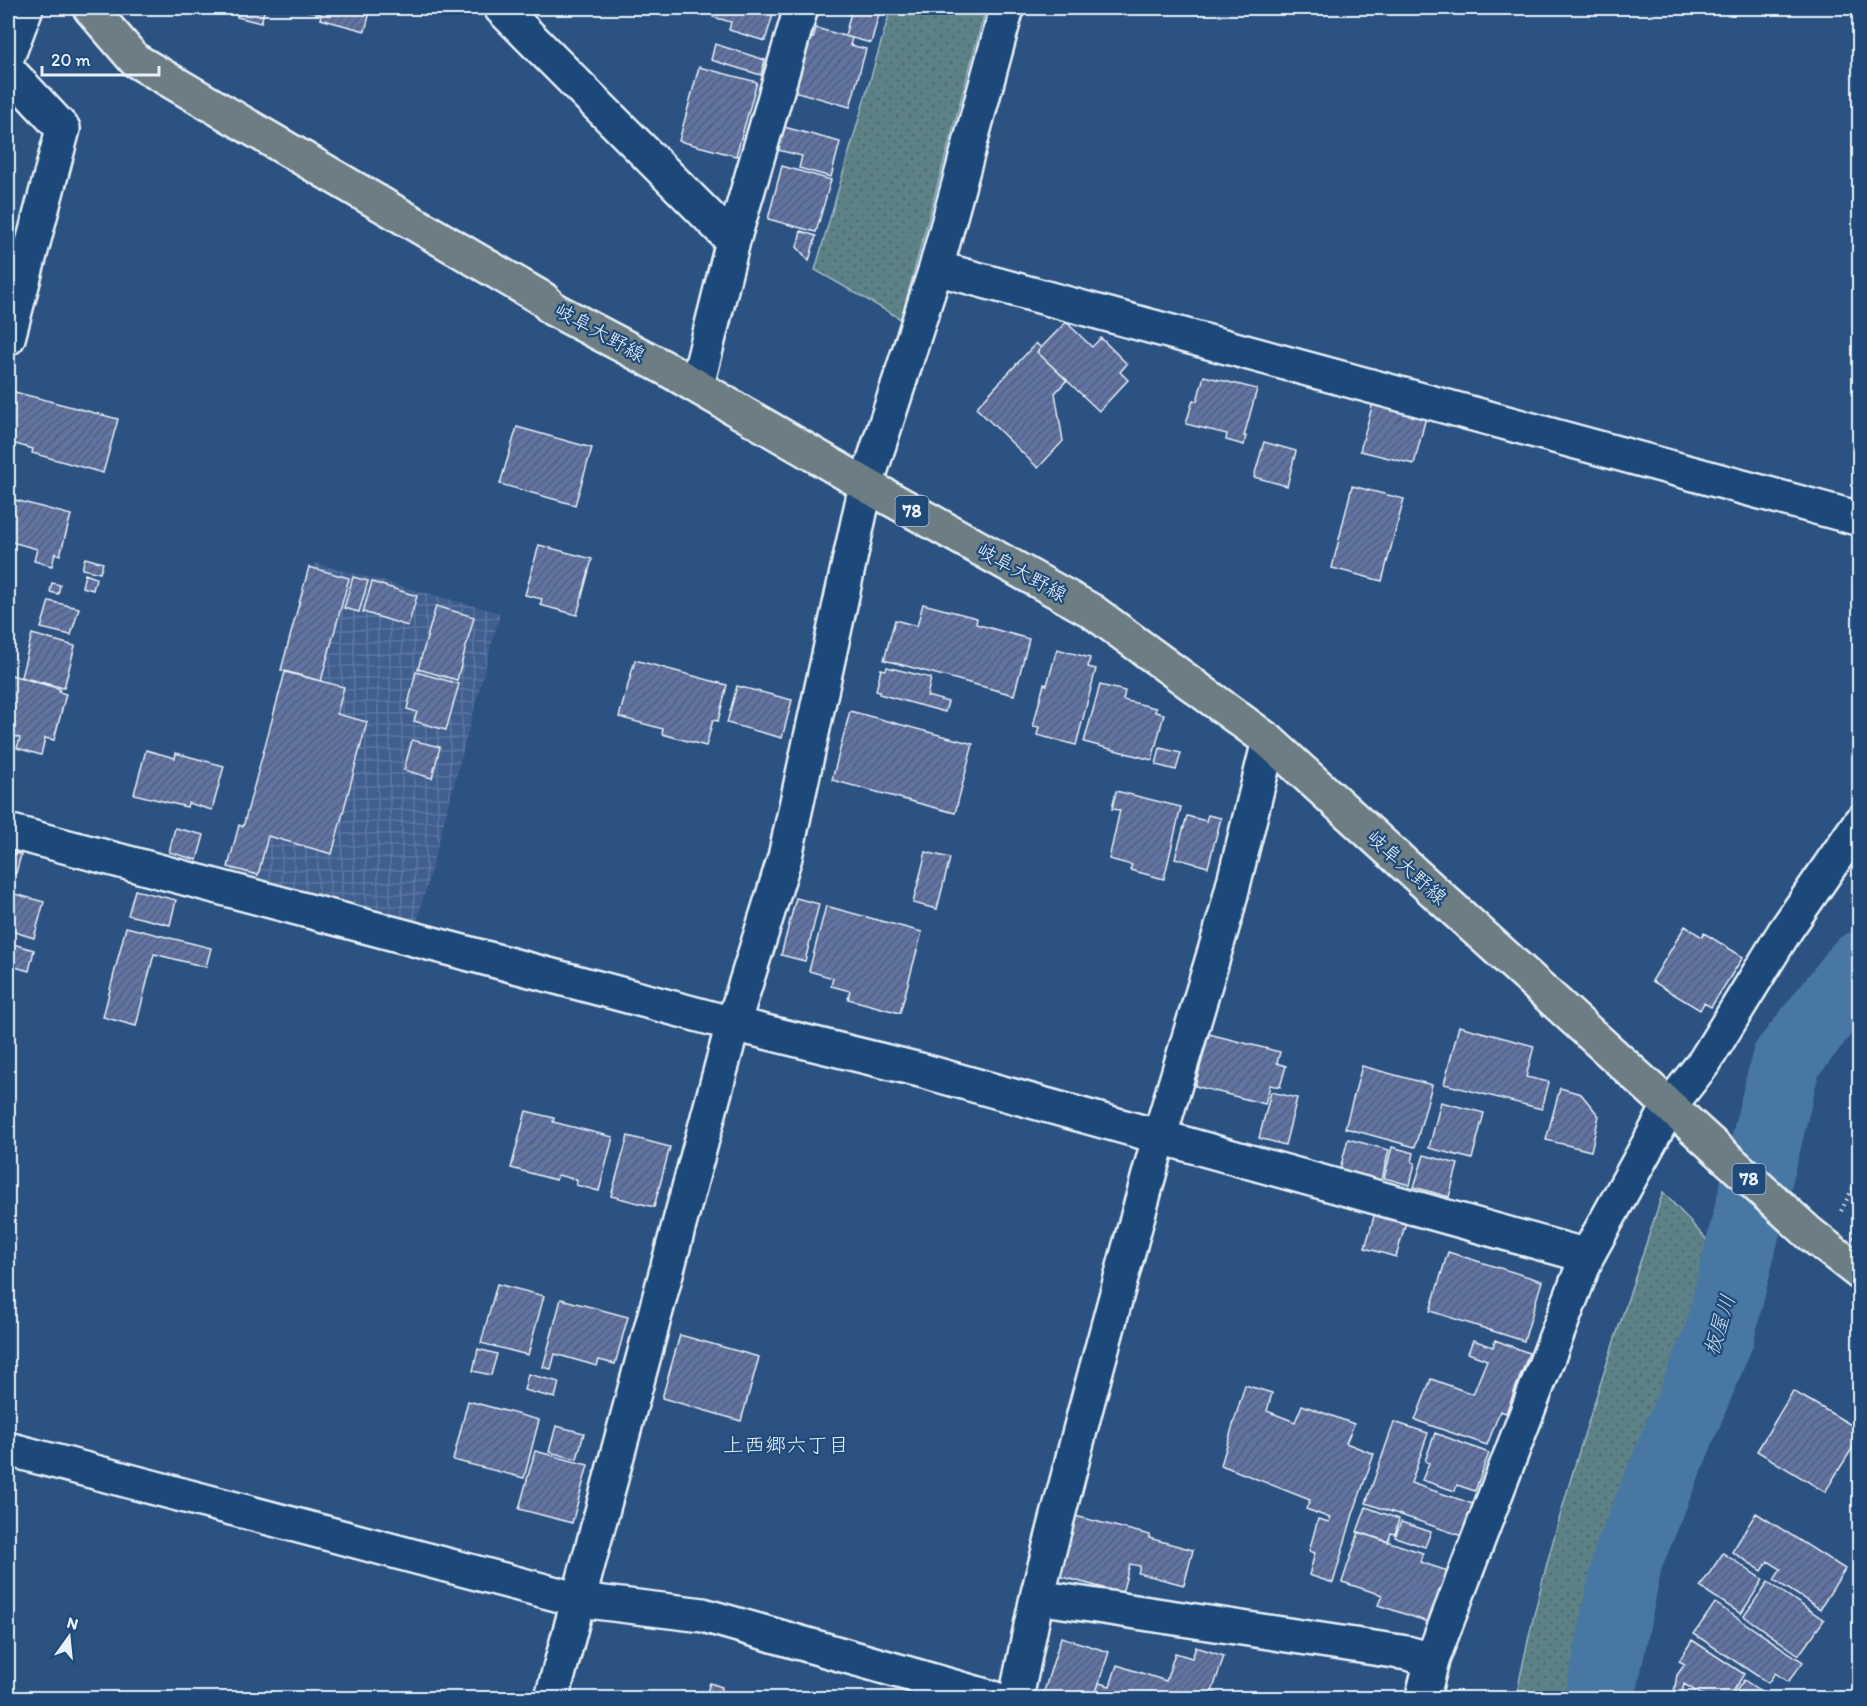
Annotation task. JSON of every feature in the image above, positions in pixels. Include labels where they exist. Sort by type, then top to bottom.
[{"type":"main road","name":"岐阜大野線","points":[[90,8],[135,60],[543,299],[553,309],[697,386],[866,485],[1092,611],[1269,741],[1679,1116],[1809,1233],[1860,1273]]},
{"type":"street","points":[[8,55],[26,8]]},
{"type":"street","points":[[501,8],[732,241]]},
{"type":"street","points":[[697,386],[732,241],[801,8]]},
{"type":"street","points":[[552,1698],[733,1024],[785,857],[866,485],[936,268],[1007,8]]},
{"type":"street","points":[[8,70],[63,129],[8,338]]},
{"type":"street","points":[[936,268],[1860,519]]},
{"type":"street","points":[[1016,1698],[1036,1596],[1159,1138],[1226,914],[1269,741]]},
{"type":"street","points":[[1424,1698],[1432,1660],[1587,1256],[1679,1116],[1705,1061],[1785,931],[1860,822]]},
{"type":"street","points":[[8,831],[733,1024],[920,1070],[1587,1256]]},
{"type":"street","points":[[8,1449],[579,1600],[703,1616],[993,1698]]},
{"type":"street","points":[[1036,1596],[1407,1653],[1432,1660]]},
{"type":"shaded area","points":[[315,563],[500,613],[417,922],[231,872]]},
{"type":"green space","points":[[891,8],[986,8],[901,319],[815,270]]},
{"type":"green space","points":[[1663,1192],[1729,1264],[1633,1480],[1583,1665],[1578,1698],[1516,1698],[1545,1570],[1563,1506],[1601,1380]]},
{"type":"building","points":[[239,8],[265,8],[261,23],[237,17]]},
{"type":"building","points":[[296,8],[371,8],[365,31],[320,19],[321,14]]},
{"type":"building","points":[[715,8],[775,8],[765,41],[729,30],[731,22],[713,17]]},
{"type":"building","points":[[852,8],[879,14],[871,43],[845,36]]},
{"type":"building","points":[[816,28],[852,38],[850,45],[866,49],[850,107],[794,91],[809,37],[813,38]]},
{"type":"building","points":[[715,44],[765,60],[761,75],[711,60]]},
{"type":"building","points":[[699,67],[757,82],[736,156],[679,141]]},
{"type":"building","points":[[784,127],[840,142],[831,177],[799,168],[802,156],[778,150]]},
{"type":"building","points":[[782,166],[831,180],[816,232],[768,219]]},
{"type":"building","points":[[801,231],[816,236],[809,261],[797,247]]},
{"type":"building","points":[[1066,322],[1092,347],[1101,338],[1127,364],[1120,372],[1128,380],[1099,411],[1037,352]]},
{"type":"building","points":[[1036,343],[1041,348],[1037,352],[1067,380],[1055,393],[1063,441],[1038,468],[976,408]]},
{"type":"building","points":[[1204,376],[1257,389],[1244,436],[1246,436],[1244,445],[1226,440],[1227,434],[1186,424],[1193,400],[1197,401]]},
{"type":"building","points":[[11,391],[118,419],[103,473],[32,453],[33,449],[8,442],[8,405]]},
{"type":"building","points":[[1373,403],[1426,417],[1414,464],[1360,451]]},
{"type":"building","points":[[517,427],[592,448],[575,505],[500,484]]},
{"type":"building","points":[[1264,442],[1296,451],[1287,486],[1254,477]]},
{"type":"building","points":[[1352,486],[1404,499],[1382,581],[1332,568]]},
{"type":"building","points":[[8,498],[71,515],[60,555],[55,553],[52,566],[34,561],[37,549],[8,541]]},
{"type":"building","points":[[539,545],[592,559],[577,615],[540,605],[542,599],[525,595]]},
{"type":"building","points":[[85,558],[103,563],[100,573],[82,569]]},
{"type":"building","points":[[309,567],[349,578],[321,681],[281,670]]},
{"type":"building","points":[[85,574],[96,578],[93,590],[82,587]]},
{"type":"building","points":[[353,577],[368,581],[359,612],[344,608]]},
{"type":"building","points":[[372,582],[417,596],[408,626],[363,612]]},
{"type":"building","points":[[52,583],[60,585],[58,594],[50,592]]},
{"type":"building","points":[[49,601],[79,608],[71,635],[41,628]]},
{"type":"building","points":[[923,604],[977,618],[976,624],[1029,639],[1014,695],[884,660],[895,620],[917,626]]},
{"type":"building","points":[[436,606],[474,617],[457,680],[418,669]]},
{"type":"building","points":[[32,634],[75,646],[64,688],[21,677]]},
{"type":"building","points":[[1057,649],[1090,658],[1088,667],[1096,669],[1076,745],[1037,735],[1039,727],[1033,726],[1044,684],[1047,685]]},
{"type":"building","points":[[635,660],[727,685],[718,721],[713,720],[706,746],[662,734],[663,729],[619,717]]},
{"type":"building","points":[[887,667],[931,678],[927,696],[948,702],[945,712],[879,694],[880,692],[876,691],[881,669],[886,670]]},
{"type":"building","points":[[285,672],[344,687],[337,714],[367,722],[332,854],[268,836],[258,875],[228,867],[239,825],[243,827]]},
{"type":"building","points":[[416,672],[459,684],[446,730],[414,721],[417,712],[407,709]]},
{"type":"building","points":[[8,674],[60,689],[59,692],[66,694],[54,740],[45,738],[41,755],[17,748],[20,738],[8,734]]},
{"type":"building","points":[[1100,685],[1125,691],[1123,700],[1156,708],[1155,712],[1164,714],[1152,760],[1084,742]]},
{"type":"building","points":[[737,686],[792,700],[782,738],[727,723]]},
{"type":"building","points":[[850,711],[973,744],[955,813],[832,780]]},
{"type":"building","points":[[412,740],[440,747],[432,778],[404,770]]},
{"type":"building","points":[[1160,748],[1181,753],[1176,770],[1156,765]]},
{"type":"building","points":[[146,750],[175,758],[176,753],[224,766],[212,810],[188,803],[187,807],[134,794]]},
{"type":"building","points":[[1116,791],[1181,807],[1164,879],[1130,870],[1132,865],[1109,859],[1120,810],[1112,809]]},
{"type":"building","points":[[1208,815],[1221,818],[1208,867],[1175,858],[1187,816],[1206,821]]},
{"type":"building","points":[[175,828],[204,835],[197,860],[169,852]]},
{"type":"building","points":[[8,851],[21,855],[16,873],[8,871]]},
{"type":"building","points":[[926,852],[950,858],[937,909],[913,903]]},
{"type":"building","points":[[8,878],[12,879],[8,892]]},
{"type":"building","points":[[135,890],[176,900],[170,925],[128,915]]},
{"type":"building","points":[[8,892],[44,902],[34,938],[8,930]]},
{"type":"building","points":[[796,898],[819,904],[805,961],[781,955]]},
{"type":"building","points":[[826,906],[922,932],[900,1013],[848,999],[850,991],[831,986],[833,978],[809,971]]},
{"type":"building","points":[[1685,926],[1702,937],[1704,933],[1743,957],[1711,1007],[1704,1003],[1700,1010],[1652,981]]},
{"type":"building","points":[[126,927],[211,948],[206,967],[154,954],[136,1026],[103,1017]]},
{"type":"building","points":[[13,944],[34,950],[29,971],[8,965]]},
{"type":"building","points":[[1459,1026],[1534,1046],[1526,1077],[1549,1082],[1542,1109],[1444,1084]]},
{"type":"building","points":[[1209,1034],[1280,1052],[1277,1063],[1286,1066],[1280,1087],[1270,1085],[1265,1104],[1195,1086]]},
{"type":"building","points":[[1362,1066],[1432,1085],[1415,1147],[1345,1128]]},
{"type":"building","points":[[1560,1088],[1581,1094],[1599,1116],[1591,1151],[1546,1140]]},
{"type":"building","points":[[1271,1092],[1297,1098],[1285,1145],[1259,1138]]},
{"type":"building","points":[[1441,1102],[1484,1113],[1472,1159],[1429,1148]]},
{"type":"building","points":[[526,1111],[554,1118],[553,1122],[613,1137],[599,1191],[576,1185],[577,1180],[558,1175],[556,1180],[511,1168]]},
{"type":"building","points":[[628,1136],[670,1147],[654,1207],[611,1196]]},
{"type":"building","points":[[1348,1139],[1389,1150],[1381,1183],[1339,1173]]},
{"type":"building","points":[[1392,1147],[1414,1153],[1412,1162],[1415,1163],[1410,1185],[1384,1178]]},
{"type":"building","points":[[1424,1155],[1458,1164],[1449,1197],[1414,1187]]},
{"type":"building","points":[[1375,1213],[1406,1222],[1396,1257],[1365,1248]]},
{"type":"building","points":[[1860,1224],[1860,1242],[1853,1238]]},
{"type":"building","points":[[1448,1252],[1542,1281],[1524,1341],[1430,1311]]},
{"type":"building","points":[[497,1284],[544,1296],[528,1355],[481,1343]]},
{"type":"building","points":[[561,1299],[628,1317],[615,1364],[599,1360],[597,1366],[555,1354],[551,1369],[543,1367]]},
{"type":"building","points":[[680,1335],[759,1357],[741,1421],[662,1398]]},
{"type":"building","points":[[1473,1340],[1493,1347],[1495,1340],[1529,1353],[1506,1413],[1500,1411],[1487,1445],[1415,1420],[1431,1379],[1473,1394],[1487,1360],[1468,1353]]},
{"type":"building","points":[[478,1349],[497,1354],[491,1375],[473,1371]]},
{"type":"building","points":[[528,1374],[559,1382],[555,1398],[524,1390]]},
{"type":"building","points":[[1245,1385],[1272,1393],[1267,1411],[1295,1422],[1302,1405],[1354,1424],[1346,1443],[1374,1454],[1353,1514],[1333,1583],[1309,1575],[1315,1553],[1309,1551],[1318,1519],[1329,1522],[1330,1518],[1306,1509],[1310,1500],[1221,1465]]},
{"type":"building","points":[[1793,1391],[1860,1430],[1860,1436],[1825,1492],[1757,1451]]},
{"type":"building","points":[[468,1401],[539,1420],[524,1478],[453,1460]]},
{"type":"building","points":[[1394,1422],[1428,1433],[1411,1483],[1476,1505],[1465,1537],[1366,1503]]},
{"type":"building","points":[[556,1426],[584,1433],[577,1459],[549,1452]]},
{"type":"building","points":[[1435,1433],[1489,1453],[1475,1491],[1457,1485],[1455,1491],[1422,1480],[1429,1463],[1425,1461]]},
{"type":"building","points":[[535,1451],[588,1465],[572,1523],[519,1509]]},
{"type":"building","points":[[1366,1507],[1399,1519],[1395,1534],[1391,1533],[1388,1542],[1357,1532]]},
{"type":"building","points":[[1756,1513],[1845,1569],[1820,1609],[1774,1580],[1781,1569],[1768,1561],[1762,1571],[1732,1552]]},
{"type":"building","points":[[1075,1516],[1150,1535],[1149,1538],[1193,1550],[1184,1585],[1138,1573],[1140,1566],[1130,1564],[1122,1593],[1059,1576]]},
{"type":"building","points":[[1401,1522],[1431,1532],[1425,1547],[1395,1537]]},
{"type":"building","points":[[1359,1532],[1423,1553],[1420,1562],[1460,1575],[1443,1627],[1378,1605],[1382,1595],[1342,1582]]},
{"type":"building","points":[[1723,1553],[1763,1580],[1741,1614],[1700,1587]]},
{"type":"building","points":[[1768,1582],[1824,1620],[1799,1655],[1744,1616]]},
{"type":"building","points":[[1715,1603],[1803,1662],[1788,1682],[1775,1673],[1768,1683],[1694,1634]]},
{"type":"building","points":[[1061,1637],[1109,1652],[1094,1698],[1042,1698]]},
{"type":"building","points":[[1692,1640],[1744,1674],[1729,1698],[1707,1698],[1684,1684],[1681,1698],[1673,1698],[1677,1675],[1685,1664],[1679,1661]]},
{"type":"building","points":[[1196,1647],[1224,1656],[1212,1692],[1233,1698],[1094,1698],[1099,1683],[1110,1686],[1117,1665],[1166,1681],[1175,1653],[1192,1658]]},
{"type":"building","points":[[1744,1680],[1771,1698],[1731,1698]]},
{"type":"building","points":[[710,1683],[722,1687],[719,1698],[705,1698]]},
{"type":"waterway","name":"板屋川","points":[[1600,1698],[1628,1558],[1719,1336],[1786,1061],[1860,966]]},
{"type":"district","name":"上西郷六丁目","points":[[786,1444]]}]
